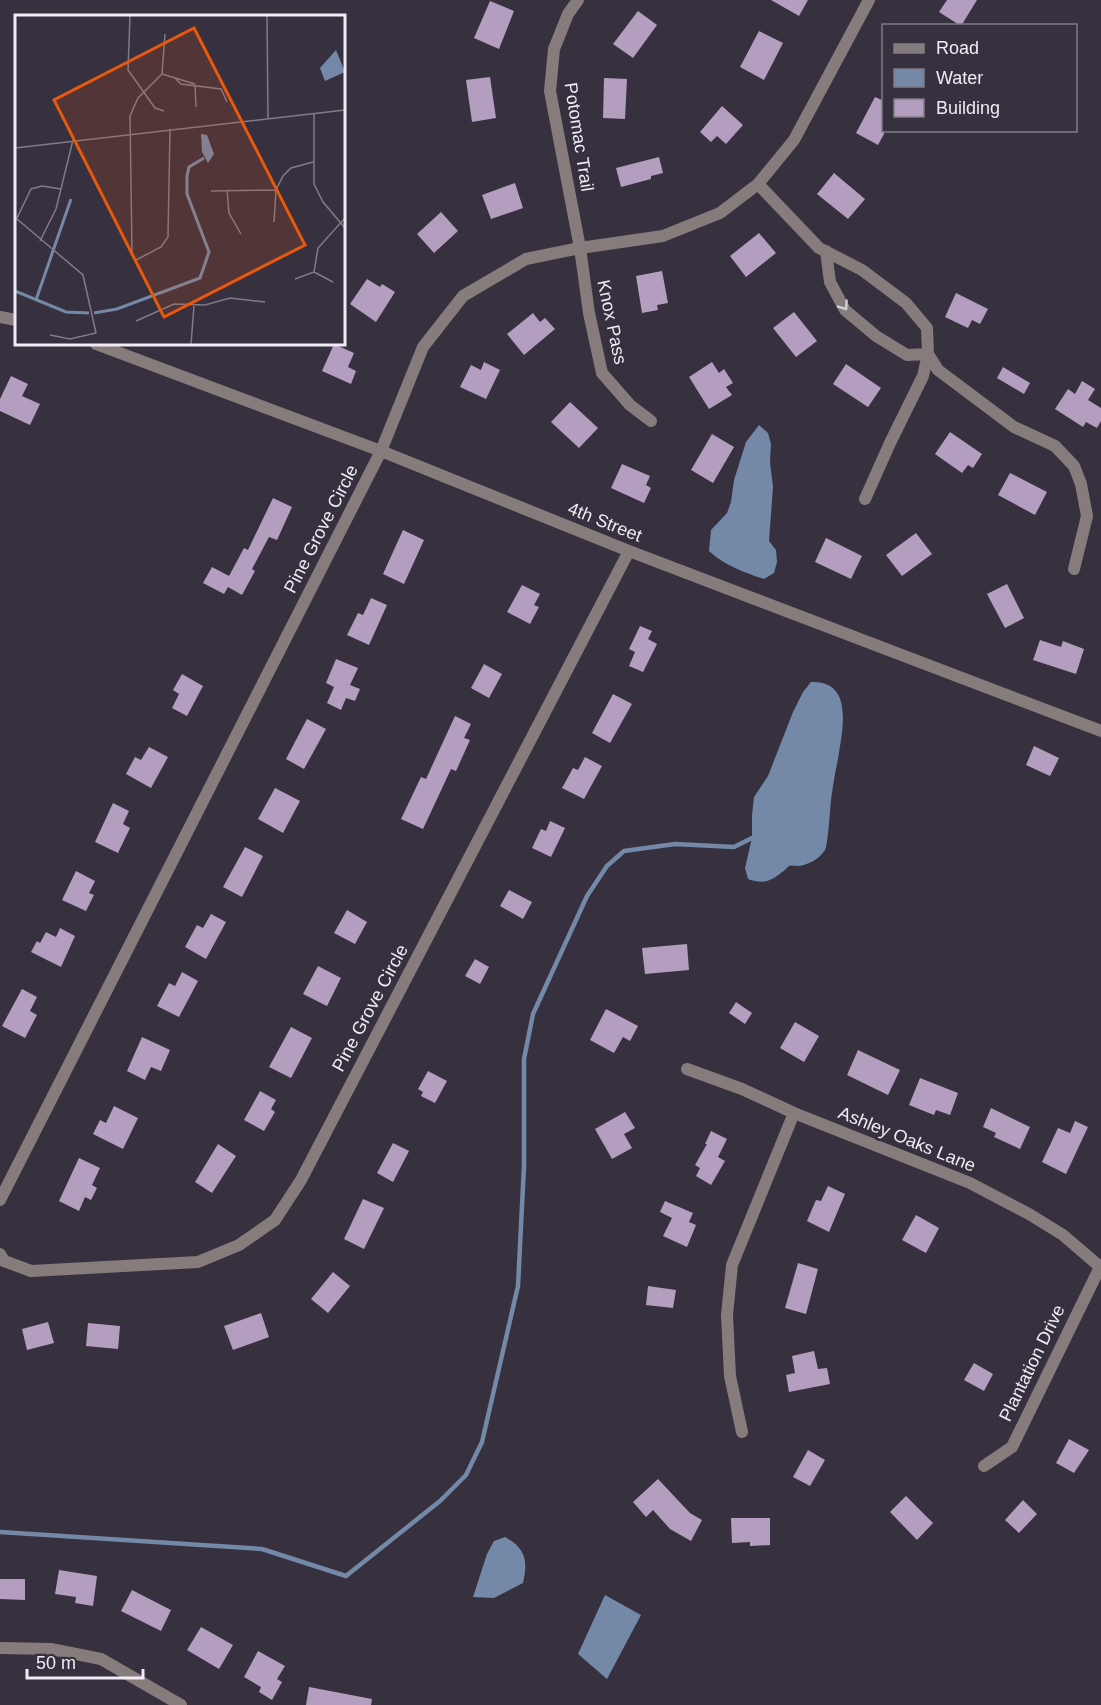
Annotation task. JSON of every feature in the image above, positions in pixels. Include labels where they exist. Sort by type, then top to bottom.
[{"type":"street","name":"Potomac Trail","points":[[578,0],[568,14],[554,50],[550,92],[580,248]]},
{"type":"street","name":"Pine Grove Circle","points":[[0,1200],[381,451],[423,347],[464,296],[526,259],[580,248],[663,236],[720,213],[758,184],[794,140],[869,0]]},
{"type":"street","points":[[758,184],[819,248],[862,270],[906,303],[927,328],[927,354],[923,376],[865,499]]},
{"type":"street","name":"Knox Pass","points":[[580,248],[589,313],[602,373],[630,405],[651,421]]},
{"type":"street","points":[[826,251],[830,282],[845,310],[876,336],[907,355],[927,354]]},
{"type":"street","points":[[0,317],[15,320]]},
{"type":"street","name":"4th Street","points":[[99,345],[381,451],[629,551],[1101,731]]},
{"type":"street","points":[[927,354],[938,370],[1014,427],[1055,446],[1074,466],[1081,484],[1087,516],[1074,569]]},
{"type":"street","name":"Pine Grove Circle","points":[[0,1254],[4,1261],[31,1271],[198,1262],[239,1245],[275,1220],[301,1180],[629,551]]},
{"type":"street","name":"Ashley Oaks Lane","points":[[687,1069],[742,1089],[794,1113],[970,1183],[1063,1235],[1100,1266]]},
{"type":"street","points":[[742,1432],[730,1376],[727,1315],[732,1265],[794,1113]]},
{"type":"street","name":"Plantation Drive","points":[[984,1466],[1012,1447],[1100,1266]]},
{"type":"street","points":[[0,1648],[51,1649],[101,1659],[181,1705]]},
{"type":"water","points":[[759,425],[768,433],[771,444],[770,462],[773,487],[769,541],[776,550],[777,562],[774,573],[764,579],[728,564],[709,551],[711,530],[727,513],[746,442]]},
{"type":"water","points":[[811,682],[825,684],[834,689],[840,698],[842,710],[842,735],[826,847],[820,856],[810,863],[789,866],[770,880],[753,881],[748,879],[745,868],[752,838],[754,797],[768,776],[793,712]]},
{"type":"water","points":[[505,1537],[517,1546],[524,1556],[523,1583],[494,1598],[473,1597],[487,1554],[494,1541]]},
{"type":"water","points":[[605,1595],[641,1615],[607,1679],[578,1654]]},
{"type":"building","points":[[771,0],[808,0],[799,16]]},
{"type":"building","points":[[947,0],[977,0],[962,24],[958,24],[939,12]]},
{"type":"building","points":[[490,1],[514,11],[499,49],[474,38]]},
{"type":"building","points":[[638,11],[657,25],[633,58],[613,44]]},
{"type":"building","points":[[759,31],[783,43],[764,80],[740,67]]},
{"type":"building","points":[[490,77],[496,118],[472,122],[466,80]]},
{"type":"building","points":[[604,78],[627,79],[625,119],[603,118]]},
{"type":"building","points":[[875,97],[882,100],[882,132],[884,134],[878,145],[856,133]]},
{"type":"building","points":[[722,106],[743,125],[726,144],[717,136],[711,142],[700,132]]},
{"type":"building","points":[[659,157],[663,173],[651,176],[651,179],[621,187],[616,168]]},
{"type":"building","points":[[834,173],[865,199],[848,219],[817,194]]},
{"type":"building","points":[[515,183],[523,208],[491,219],[482,195]]},
{"type":"building","points":[[441,212],[458,231],[434,253],[417,234]]},
{"type":"building","points":[[759,233],[776,253],[746,277],[730,256]]},
{"type":"building","points":[[662,271],[668,303],[657,305],[658,310],[642,313],[636,276]]},
{"type":"building","points":[[367,279],[395,292],[376,322],[350,304]]},
{"type":"building","points":[[956,293],[988,309],[980,324],[972,320],[968,328],[945,317]]},
{"type":"building","points":[[794,312],[817,341],[796,357],[773,328]]},
{"type":"building","points":[[533,313],[540,322],[545,318],[555,329],[524,355],[507,334]]},
{"type":"building","points":[[334,345],[354,353],[348,367],[356,371],[351,384],[322,371]]},
{"type":"building","points":[[484,362],[500,370],[486,399],[460,387],[471,365],[481,370]]},
{"type":"building","points":[[712,362],[719,373],[724,369],[733,383],[726,387],[732,395],[709,409],[689,377]]},
{"type":"building","points":[[846,364],[881,388],[868,407],[833,384]]},
{"type":"building","points":[[1003,367],[1030,383],[1024,394],[997,378]]},
{"type":"building","points":[[11,376],[28,384],[22,396],[40,404],[30,425],[0,411],[0,399]]},
{"type":"building","points":[[1082,381],[1095,389],[1088,400],[1101,408],[1101,421],[1097,428],[1086,422],[1083,427],[1055,409],[1068,389],[1075,394]]},
{"type":"building","points":[[570,402],[598,428],[579,448],[551,422]]},
{"type":"building","points":[[950,432],[982,454],[973,468],[968,465],[962,473],[935,454]]},
{"type":"building","points":[[712,434],[734,447],[713,483],[691,470]]},
{"type":"building","points":[[622,464],[650,476],[646,485],[651,488],[644,503],[611,488]]},
{"type":"building","points":[[1010,473],[1047,492],[1035,515],[998,495]]},
{"type":"building","points":[[273,498],[292,507],[277,540],[269,537],[252,569],[255,571],[242,595],[228,587],[224,594],[203,583],[212,567],[229,576],[244,548],[248,550]]},
{"type":"building","points":[[403,530],[424,540],[404,584],[383,574]]},
{"type":"building","points":[[916,533],[932,554],[902,576],[886,555]]},
{"type":"building","points":[[826,538],[862,556],[851,579],[815,562]]},
{"type":"building","points":[[1007,584],[1024,618],[1005,628],[987,594]]},
{"type":"building","points":[[522,585],[540,594],[534,605],[539,607],[530,624],[507,612]]},
{"type":"building","points":[[371,598],[387,605],[369,645],[347,635],[358,613],[363,615]]},
{"type":"building","points":[[640,626],[652,631],[648,639],[657,644],[643,672],[629,666],[635,652],[629,649]]},
{"type":"building","points":[[1040,640],[1061,647],[1063,641],[1084,649],[1076,674],[1033,660]]},
{"type":"building","points":[[336,659],[358,668],[350,685],[360,689],[355,701],[346,698],[341,710],[327,703],[334,687],[326,683]]},
{"type":"building","points":[[484,664],[502,674],[489,698],[471,688]]},
{"type":"building","points":[[182,674],[203,686],[187,716],[172,708],[179,694],[173,690]]},
{"type":"building","points":[[613,694],[632,704],[610,743],[592,733]]},
{"type":"building","points":[[455,716],[471,724],[464,738],[470,740],[456,771],[451,769],[423,829],[401,819],[421,777],[426,779]]},
{"type":"building","points":[[307,719],[326,729],[304,769],[286,759]]},
{"type":"building","points":[[1034,746],[1059,758],[1050,776],[1026,765]]},
{"type":"building","points":[[149,747],[168,757],[151,788],[126,774],[135,757],[141,760]]},
{"type":"building","points":[[585,757],[602,766],[584,799],[562,788],[573,768],[578,770]]},
{"type":"building","points":[[275,788],[300,801],[283,833],[258,819]]},
{"type":"building","points":[[113,803],[129,811],[123,824],[130,828],[118,853],[95,842]]},
{"type":"building","points":[[550,821],[565,828],[551,857],[532,848],[541,829],[546,831]]},
{"type":"building","points":[[245,847],[263,856],[242,897],[223,887]]},
{"type":"building","points":[[76,871],[95,881],[89,893],[94,895],[86,911],[62,900]]},
{"type":"building","points":[[509,890],[532,902],[523,919],[500,906]]},
{"type":"building","points":[[347,910],[367,922],[355,944],[334,933]]},
{"type":"building","points":[[211,914],[226,922],[206,959],[185,947],[197,925],[203,928]]},
{"type":"building","points":[[60,928],[75,936],[61,967],[31,952],[46,932],[56,937]]},
{"type":"building","points":[[687,944],[689,970],[645,974],[642,948]]},
{"type":"building","points":[[475,959],[489,967],[480,984],[465,976]]},
{"type":"building","points":[[318,966],[341,978],[327,1006],[303,994]]},
{"type":"building","points":[[182,972],[198,981],[179,1017],[157,1006],[169,983],[175,986]]},
{"type":"building","points":[[22,989],[37,997],[30,1011],[37,1015],[25,1038],[2,1026]]},
{"type":"building","points":[[736,1002],[752,1013],[745,1024],[729,1013]]},
{"type":"building","points":[[606,1009],[638,1026],[630,1041],[623,1037],[614,1053],[590,1040]]},
{"type":"building","points":[[795,1022],[819,1036],[804,1062],[780,1048]]},
{"type":"building","points":[[291,1027],[312,1038],[291,1078],[269,1067]]},
{"type":"building","points":[[142,1037],[170,1050],[161,1071],[151,1067],[145,1080],[127,1071]]},
{"type":"building","points":[[858,1050],[900,1070],[888,1095],[847,1075]]},
{"type":"building","points":[[428,1071],[447,1081],[435,1103],[421,1096],[423,1092],[418,1089]]},
{"type":"building","points":[[920,1078],[958,1093],[950,1115],[936,1110],[934,1115],[909,1105]]},
{"type":"building","points":[[260,1091],[276,1100],[271,1109],[275,1112],[264,1131],[244,1120]]},
{"type":"building","points":[[114,1106],[138,1118],[123,1149],[93,1134],[100,1120],[106,1123]]},
{"type":"building","points":[[991,1108],[1030,1127],[1020,1149],[994,1137],[996,1133],[983,1127]]},
{"type":"building","points":[[625,1112],[635,1128],[624,1134],[632,1148],[612,1159],[595,1129]]},
{"type":"building","points":[[1075,1121],[1088,1127],[1066,1174],[1042,1162],[1058,1128],[1070,1133]]},
{"type":"building","points":[[711,1131],[727,1139],[718,1157],[725,1161],[711,1185],[696,1176],[700,1168],[695,1165],[707,1144],[705,1144]]},
{"type":"building","points":[[393,1143],[409,1151],[393,1182],[377,1173]]},
{"type":"building","points":[[218,1144],[236,1156],[212,1193],[195,1182]]},
{"type":"building","points":[[79,1158],[100,1168],[92,1185],[97,1188],[91,1200],[85,1197],[79,1211],[59,1201]]},
{"type":"building","points":[[828,1186],[845,1194],[829,1232],[807,1221],[816,1200],[821,1201]]},
{"type":"building","points":[[363,1199],[384,1208],[364,1249],[344,1239]]},
{"type":"building","points":[[665,1201],[693,1213],[689,1222],[696,1225],[687,1247],[663,1236],[672,1218],[660,1212]]},
{"type":"building","points":[[916,1215],[939,1228],[926,1253],[902,1240]]},
{"type":"building","points":[[798,1263],[818,1269],[806,1314],[785,1308]]},
{"type":"building","points":[[333,1272],[350,1286],[328,1313],[311,1299]]},
{"type":"building","points":[[648,1286],[676,1290],[673,1308],[646,1305]]},
{"type":"building","points":[[261,1313],[269,1337],[233,1350],[224,1326]]},
{"type":"building","points":[[48,1322],[54,1343],[27,1350],[22,1329]]},
{"type":"building","points":[[88,1323],[120,1326],[118,1349],[86,1346]]},
{"type":"building","points":[[814,1351],[818,1369],[827,1368],[830,1384],[789,1392],[786,1375],[795,1373],[792,1356]]},
{"type":"building","points":[[974,1363],[993,1374],[984,1391],[964,1380]]},
{"type":"building","points":[[1069,1439],[1089,1450],[1074,1473],[1056,1463]]},
{"type":"building","points":[[808,1450],[825,1460],[810,1486],[793,1477]]},
{"type":"building","points":[[658,1479],[690,1513],[702,1520],[691,1541],[670,1529],[653,1510],[646,1517],[633,1502]]},
{"type":"building","points":[[906,1496],[933,1523],[917,1540],[890,1512]]},
{"type":"building","points":[[1023,1500],[1037,1514],[1019,1533],[1005,1520]]},
{"type":"building","points":[[731,1518],[770,1518],[770,1545],[750,1546],[750,1542],[732,1543]]},
{"type":"building","points":[[59,1570],[97,1576],[93,1606],[75,1603],[76,1597],[55,1594]]},
{"type":"building","points":[[0,1579],[25,1579],[25,1600],[0,1599]]},
{"type":"building","points":[[132,1590],[171,1610],[161,1631],[121,1611]]},
{"type":"building","points":[[201,1627],[233,1645],[219,1669],[187,1650]]},
{"type":"building","points":[[258,1651],[285,1666],[277,1679],[282,1682],[272,1700],[259,1692],[261,1687],[244,1677]]},
{"type":"building","points":[[309,1687],[372,1699],[371,1705],[306,1705]]},
{"type":"waterway","points":[[0,1532],[262,1549],[346,1576],[440,1501],[466,1475],[482,1442],[518,1286],[524,1166],[524,1059],[533,1014],[587,896],[607,866],[624,851],[675,844],[734,847],[752,838]]}]
